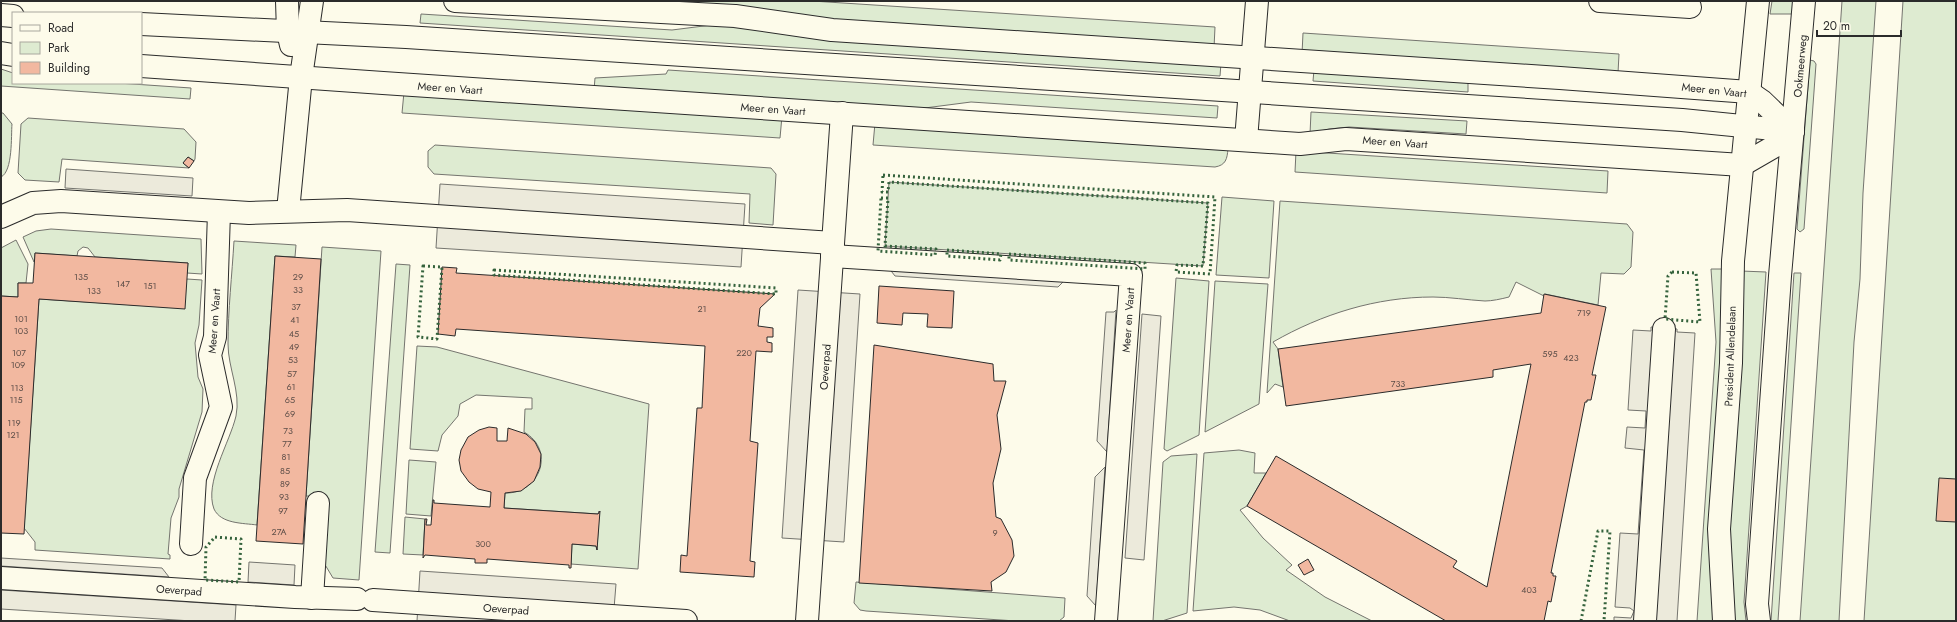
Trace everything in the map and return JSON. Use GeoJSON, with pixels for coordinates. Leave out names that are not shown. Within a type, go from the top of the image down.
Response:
{"type":"FeatureCollection","features":[{"type":"Feature","properties":{"kind":"main road"},"geometry":{"type":"LineString","coordinates":[[287,1],[297,32],[301,77],[288,212]]}},
{"type":"Feature","properties":{"kind":"main road"},"geometry":{"type":"LineString","coordinates":[[297,32],[312,1]]}},
{"type":"Feature","properties":{"kind":"main road","name":"Meer en Vaart"},"geometry":{"type":"LineString","coordinates":[[455,1],[683,12],[735,16],[832,30],[1568,78],[1749,92],[1762,101],[1794,131]]}},
{"type":"Feature","properties":{"kind":"main road"},"geometry":{"type":"LineString","coordinates":[[1246,140],[1257,1]]}},
{"type":"Feature","properties":{"kind":"main road"},"geometry":{"type":"LineString","coordinates":[[1600,1],[1690,6]]}},
{"type":"Feature","properties":{"kind":"main road"},"geometry":{"type":"LineString","coordinates":[[1749,92],[1758,1]]}},
{"type":"Feature","properties":{"kind":"main road","name":"Ookmeerweg"},"geometry":{"type":"LineString","coordinates":[[1794,131],[1804,1]]}},
{"type":"Feature","properties":{"kind":"main road"},"geometry":{"type":"LineString","coordinates":[[1,15],[12,16]]}},
{"type":"Feature","properties":{"kind":"main road"},"geometry":{"type":"LineString","coordinates":[[142,24],[422,38],[1682,120],[1794,131]]}},
{"type":"Feature","properties":{"kind":"main road"},"geometry":{"type":"LineString","coordinates":[[1,53],[12,55]]}},
{"type":"Feature","properties":{"kind":"main road","name":"Meer en Vaart"},"geometry":{"type":"LineString","coordinates":[[142,66],[1300,144],[1346,139],[1742,166]]}},
{"type":"Feature","properties":{"kind":"main road","name":"President Allendelaan"},"geometry":{"type":"LineString","coordinates":[[1724,621],[1719,529],[1731,363],[1733,261],[1749,92]]}},
{"type":"Feature","properties":{"kind":"main road","name":"Oeverpad"},"geometry":{"type":"LineString","coordinates":[[807,621],[842,113]]}},
{"type":"Feature","properties":{"kind":"main road"},"geometry":{"type":"LineString","coordinates":[[1742,166],[1775,146],[1794,131]]}},
{"type":"Feature","properties":{"kind":"main road"},"geometry":{"type":"LineString","coordinates":[[1759,621],[1757,604],[1780,276],[1794,131]]}},
{"type":"Feature","properties":{"kind":"main road","name":"Meer en Vaart"},"geometry":{"type":"LineString","coordinates":[[1,217],[33,203],[61,201],[249,213],[346,210],[1131,275],[1106,618]]}},
{"type":"Feature","properties":{"kind":"main road","name":"Meer en Vaart"},"geometry":{"type":"LineString","coordinates":[[191,544],[195,478],[221,407],[210,355],[215,337],[219,212]]}},
{"type":"Feature","properties":{"kind":"main road"},"geometry":{"type":"LineString","coordinates":[[1645,621],[1664,329]]}},
{"type":"Feature","properties":{"kind":"main road"},"geometry":{"type":"LineString","coordinates":[[312,598],[318,503]]}},
{"type":"Feature","properties":{"kind":"main road","name":"Oeverpad"},"geometry":{"type":"LineString","coordinates":[[1,578],[686,621]]}},
{"type":"Feature","properties":{"kind":"green space"},"geometry":{"type":"Polygon","coordinates":[[[648,1],[812,1],[1215,27],[1214,48],[832,23],[648,1]]]}},
{"type":"Feature","properties":{"kind":"green space"},"geometry":{"type":"Polygon","coordinates":[[[1772,1],[1795,1],[1794,14],[1770,14],[1772,1]]]}},
{"type":"Feature","properties":{"kind":"green space"},"geometry":{"type":"Polygon","coordinates":[[[1842,1],[1876,1],[1863,193],[1860,279],[1854,342],[1839,621],[1800,621],[1842,1]]]}},
{"type":"Feature","properties":{"kind":"green space"},"geometry":{"type":"Polygon","coordinates":[[[1903,1],[1956,1],[1956,621],[1864,621],[1903,1]]]}},
{"type":"Feature","properties":{"kind":"green space"},"geometry":{"type":"Polygon","coordinates":[[[421,14],[672,30],[727,23],[1221,63],[1220,76],[420,23],[421,14]]]}},
{"type":"Feature","properties":{"kind":"green space"},"geometry":{"type":"Polygon","coordinates":[[[1303,33],[1619,54],[1618,73],[1302,54],[1303,33]]]}},
{"type":"Feature","properties":{"kind":"green space"},"geometry":{"type":"Polygon","coordinates":[[[1810,60],[1814,61],[1816,64],[1804,229],[1800,232],[1797,229],[1810,60]]]}},
{"type":"Feature","properties":{"kind":"green space"},"geometry":{"type":"Polygon","coordinates":[[[1,69],[12,73],[12,84],[133,84],[191,88],[190,99],[1,86],[1,69]]]}},
{"type":"Feature","properties":{"kind":"green space"},"geometry":{"type":"Polygon","coordinates":[[[668,70],[1218,106],[1217,118],[971,102],[917,109],[594,90],[595,78],[666,74],[668,70]]]}},
{"type":"Feature","properties":{"kind":"green space"},"geometry":{"type":"Polygon","coordinates":[[[1314,70],[1468,79],[1468,92],[1313,81],[1314,70]]]}},
{"type":"Feature","properties":{"kind":"green space"},"geometry":{"type":"Polygon","coordinates":[[[404,92],[782,116],[780,138],[402,113],[404,92]]]}},
{"type":"Feature","properties":{"kind":"green space"},"geometry":{"type":"Polygon","coordinates":[[[1311,112],[1467,121],[1466,134],[1349,127],[1329,129],[1310,134],[1311,112]]]}},
{"type":"Feature","properties":{"kind":"green space"},"geometry":{"type":"Polygon","coordinates":[[[1,113],[3,113],[12,124],[8,168],[1,177],[1,113]]]}},
{"type":"Feature","properties":{"kind":"green space"},"geometry":{"type":"Polygon","coordinates":[[[28,118],[184,129],[196,142],[195,159],[194,161],[188,157],[183,163],[189,168],[62,159],[59,182],[25,180],[18,173],[21,124],[28,118]]]}},
{"type":"Feature","properties":{"kind":"green space"},"geometry":{"type":"Polygon","coordinates":[[[875,123],[1228,149],[1224,163],[1215,167],[873,145],[875,123]]]}},
{"type":"Feature","properties":{"kind":"green space"},"geometry":{"type":"Polygon","coordinates":[[[435,145],[771,168],[776,174],[773,225],[749,223],[750,194],[434,174],[428,167],[428,151],[435,145]]]}},
{"type":"Feature","properties":{"kind":"green space"},"geometry":{"type":"Polygon","coordinates":[[[1296,151],[1608,171],[1607,193],[1295,172],[1296,151]]]}},
{"type":"Feature","properties":{"kind":"green space"},"geometry":{"type":"Polygon","coordinates":[[[889,182],[1208,203],[1203,266],[885,246],[889,182]]]}},
{"type":"Feature","properties":{"kind":"green space"},"geometry":{"type":"Polygon","coordinates":[[[1222,197],[1274,201],[1269,278],[1216,275],[1222,197]]]}},
{"type":"Feature","properties":{"kind":"green space"},"geometry":{"type":"Polygon","coordinates":[[[1280,201],[1627,224],[1633,232],[1631,267],[1624,274],[1601,273],[1598,305],[1545,294],[1544,296],[1516,282],[1509,297],[1497,300],[1485,301],[1439,297],[1412,298],[1370,304],[1330,315],[1273,342],[1278,349],[1283,387],[1275,384],[1267,393],[1280,201]]]}},
{"type":"Feature","properties":{"kind":"green space"},"geometry":{"type":"Polygon","coordinates":[[[51,229],[201,239],[202,274],[187,273],[188,263],[95,257],[88,248],[83,247],[78,251],[77,256],[35,253],[34,262],[23,237],[36,231],[51,229]]]}},
{"type":"Feature","properties":{"kind":"green space"},"geometry":{"type":"Polygon","coordinates":[[[16,240],[28,264],[26,283],[18,283],[18,297],[1,296],[1,248],[16,240]]]}},
{"type":"Feature","properties":{"kind":"green space"},"geometry":{"type":"Polygon","coordinates":[[[234,241],[296,245],[295,257],[275,256],[257,525],[233,522],[222,518],[214,509],[212,499],[212,487],[215,475],[233,426],[237,407],[236,389],[228,344],[229,305],[234,241]]]}},
{"type":"Feature","properties":{"kind":"green space"},"geometry":{"type":"Polygon","coordinates":[[[322,247],[381,251],[359,580],[333,578],[324,563],[327,497],[306,496],[322,247]]]}},
{"type":"Feature","properties":{"kind":"green space"},"geometry":{"type":"Polygon","coordinates":[[[396,264],[410,265],[390,553],[375,552],[396,264]]]}},
{"type":"Feature","properties":{"kind":"green space"},"geometry":{"type":"Polygon","coordinates":[[[1711,269],[1723,269],[1717,621],[1697,621],[1716,342],[1711,269]]]}},
{"type":"Feature","properties":{"kind":"green space"},"geometry":{"type":"Polygon","coordinates":[[[1741,271],[1766,272],[1744,602],[1746,621],[1732,621],[1728,538],[1741,271]]]}},
{"type":"Feature","properties":{"kind":"green space"},"geometry":{"type":"Polygon","coordinates":[[[1794,273],[1801,273],[1778,621],[1771,621],[1794,273]]]}},
{"type":"Feature","properties":{"kind":"green space"},"geometry":{"type":"Polygon","coordinates":[[[1176,278],[1209,281],[1199,435],[1167,451],[1164,449],[1176,278]]]}},
{"type":"Feature","properties":{"kind":"green space"},"geometry":{"type":"Polygon","coordinates":[[[187,279],[202,280],[199,325],[195,343],[198,377],[203,389],[202,412],[179,489],[179,497],[171,518],[168,554],[170,555],[170,559],[35,550],[35,542],[24,528],[39,299],[168,307],[187,279]]]}},
{"type":"Feature","properties":{"kind":"green space"},"geometry":{"type":"Polygon","coordinates":[[[1215,281],[1268,284],[1259,404],[1205,432],[1215,281]]]}},
{"type":"Feature","properties":{"kind":"green space"},"geometry":{"type":"Polygon","coordinates":[[[417,346],[437,347],[649,404],[638,569],[571,564],[572,544],[596,546],[597,550],[599,511],[598,514],[504,508],[505,493],[517,491],[527,486],[535,479],[540,470],[541,459],[539,449],[534,440],[524,432],[525,409],[532,409],[532,398],[476,395],[460,404],[458,416],[442,435],[438,451],[410,449],[417,346]]]}},
{"type":"Feature","properties":{"kind":"green space"},"geometry":{"type":"Polygon","coordinates":[[[1239,450],[1255,453],[1254,473],[1266,473],[1247,506],[1240,510],[1263,538],[1292,565],[1286,570],[1325,597],[1372,621],[1290,621],[1260,610],[1234,607],[1193,611],[1204,453],[1239,450]]]}},
{"type":"Feature","properties":{"kind":"green space"},"geometry":{"type":"Polygon","coordinates":[[[1197,454],[1187,613],[1162,621],[1153,621],[1163,462],[1171,456],[1197,454]]]}},
{"type":"Feature","properties":{"kind":"green space"},"geometry":{"type":"Polygon","coordinates":[[[409,460],[436,462],[431,516],[406,514],[409,460]]]}},
{"type":"Feature","properties":{"kind":"green space"},"geometry":{"type":"Polygon","coordinates":[[[405,517],[425,519],[423,555],[403,554],[405,517]]]}},
{"type":"Feature","properties":{"kind":"green space"},"geometry":{"type":"Polygon","coordinates":[[[856,582],[1065,598],[1064,617],[1059,621],[1016,621],[860,610],[854,603],[856,582]]]}},
{"type":"Feature","properties":{"kind":"shaded area"},"geometry":{"type":"Polygon","coordinates":[[[66,169],[193,178],[192,196],[65,188],[66,169]]]}},
{"type":"Feature","properties":{"kind":"shaded area"},"geometry":{"type":"Polygon","coordinates":[[[440,184],[745,204],[741,267],[436,248],[440,184]]]}},
{"type":"Feature","properties":{"kind":"shaded area"},"geometry":{"type":"Polygon","coordinates":[[[888,267],[1066,279],[1058,287],[895,276],[888,267]]]}},
{"type":"Feature","properties":{"kind":"shaded area"},"geometry":{"type":"Polygon","coordinates":[[[798,290],[860,294],[844,542],[782,538],[798,290]]]}},
{"type":"Feature","properties":{"kind":"shaded area"},"geometry":{"type":"Polygon","coordinates":[[[1116,310],[1107,452],[1097,441],[1106,312],[1114,312],[1116,310]]]}},
{"type":"Feature","properties":{"kind":"shaded area"},"geometry":{"type":"Polygon","coordinates":[[[1142,314],[1161,316],[1144,560],[1125,558],[1142,314]]]}},
{"type":"Feature","properties":{"kind":"shaded area"},"geometry":{"type":"Polygon","coordinates":[[[1651,327],[1677,329],[1677,332],[1695,333],[1677,621],[1614,621],[1614,617],[1631,618],[1634,611],[1630,608],[1615,607],[1620,533],[1638,534],[1644,450],[1625,448],[1627,427],[1645,428],[1646,411],[1628,410],[1633,330],[1651,331],[1651,327]]]}},
{"type":"Feature","properties":{"kind":"shaded area"},"geometry":{"type":"Polygon","coordinates":[[[1105,467],[1096,606],[1087,596],[1095,477],[1105,467]]]}},
{"type":"Feature","properties":{"kind":"shaded area"},"geometry":{"type":"Polygon","coordinates":[[[1,558],[162,568],[169,577],[1,566],[1,558]]]}},
{"type":"Feature","properties":{"kind":"shaded area"},"geometry":{"type":"Polygon","coordinates":[[[249,562],[295,565],[294,585],[248,582],[249,562]]]}},
{"type":"Feature","properties":{"kind":"shaded area"},"geometry":{"type":"Polygon","coordinates":[[[420,571],[616,584],[613,621],[417,621],[420,571]]]}},
{"type":"Feature","properties":{"kind":"shaded area"},"geometry":{"type":"Polygon","coordinates":[[[1,590],[236,605],[235,621],[192,621],[1,609],[1,590]]]}},
{"type":"Feature","properties":{"kind":"building"},"geometry":{"type":"Polygon","coordinates":[[[188,157],[194,161],[189,168],[183,163],[188,157]]]}},
{"type":"Feature","properties":{"kind":"building"},"geometry":{"type":"Polygon","coordinates":[[[35,253],[188,263],[185,309],[39,299],[24,534],[1,533],[1,296],[18,297],[18,283],[33,283],[35,253]]]}},
{"type":"Feature","properties":{"kind":"building"},"geometry":{"type":"Polygon","coordinates":[[[275,256],[321,259],[303,544],[256,541],[275,256]]]}},
{"type":"Feature","properties":{"kind":"building"},"geometry":{"type":"Polygon","coordinates":[[[442,267],[457,268],[456,273],[775,294],[760,308],[758,326],[773,328],[773,337],[767,337],[767,342],[772,343],[772,352],[756,351],[750,441],[758,443],[750,561],[755,562],[754,577],[680,572],[681,555],[687,556],[697,408],[702,408],[705,346],[456,329],[455,336],[438,334],[442,267]]]}},
{"type":"Feature","properties":{"kind":"building"},"geometry":{"type":"Polygon","coordinates":[[[879,286],[954,291],[952,328],[927,327],[928,314],[903,313],[902,325],[877,323],[879,286]]]}},
{"type":"Feature","properties":{"kind":"building"},"geometry":{"type":"Polygon","coordinates":[[[1544,294],[1606,307],[1592,375],[1596,375],[1591,400],[1587,400],[1587,402],[1585,402],[1551,573],[1553,573],[1553,576],[1556,576],[1551,602],[1548,601],[1544,621],[1446,621],[1247,506],[1276,456],[1457,561],[1453,567],[1487,587],[1531,364],[1493,370],[1493,377],[1286,406],[1278,349],[1541,313],[1544,294]]]}},
{"type":"Feature","properties":{"kind":"building"},"geometry":{"type":"Polygon","coordinates":[[[874,345],[993,364],[994,381],[1006,381],[997,415],[1001,449],[993,483],[996,517],[1001,519],[1012,540],[1014,556],[1006,572],[991,582],[992,591],[859,583],[874,345]]]}},
{"type":"Feature","properties":{"kind":"building"},"geometry":{"type":"Polygon","coordinates":[[[489,427],[497,428],[497,441],[507,441],[508,428],[526,434],[535,442],[541,454],[540,467],[534,481],[521,491],[505,493],[504,508],[598,514],[600,511],[597,550],[596,546],[572,544],[571,568],[569,568],[569,565],[487,559],[487,563],[475,563],[475,559],[425,555],[423,558],[425,519],[427,519],[426,525],[431,525],[433,500],[434,503],[490,507],[491,492],[478,489],[469,482],[461,471],[459,460],[461,450],[468,437],[479,430],[489,427]]]}},
{"type":"Feature","properties":{"kind":"building"},"geometry":{"type":"Polygon","coordinates":[[[1939,478],[1956,479],[1956,522],[1936,521],[1939,478]]]}},
{"type":"Feature","properties":{"kind":"building"},"geometry":{"type":"Polygon","coordinates":[[[1308,559],[1314,570],[1304,575],[1298,565],[1308,559]]]}},
{"type":"Feature","properties":{"kind":"hedge"},"geometry":{"type":"LineString","coordinates":[[883,175],[1215,197],[1210,274],[1176,272],[1177,265],[1203,266],[1208,203],[889,182],[888,192],[882,192],[883,175]]}},
{"type":"Feature","properties":{"kind":"hedge"},"geometry":{"type":"LineString","coordinates":[[881,198],[888,198],[885,246],[936,249],[935,255],[878,251],[881,198]]}},
{"type":"Feature","properties":{"kind":"hedge"},"geometry":{"type":"LineString","coordinates":[[947,250],[1001,254],[1000,260],[947,256],[947,250]]}},
{"type":"Feature","properties":{"kind":"hedge"},"geometry":{"type":"LineString","coordinates":[[1009,254],[1145,263],[1145,269],[1009,260],[1009,254]]}},
{"type":"Feature","properties":{"kind":"hedge"},"geometry":{"type":"LineString","coordinates":[[423,266],[442,267],[437,339],[418,337],[423,266]]}},
{"type":"Feature","properties":{"kind":"hedge"},"geometry":{"type":"LineString","coordinates":[[494,270],[776,288],[776,294],[494,275],[494,270]]}},
{"type":"Feature","properties":{"kind":"hedge"},"geometry":{"type":"LineString","coordinates":[[1672,272],[1696,273],[1700,322],[1665,319],[1668,276],[1672,272]]}},
{"type":"Feature","properties":{"kind":"hedge"},"geometry":{"type":"LineString","coordinates":[[1581,621],[1598,531],[1610,531],[1604,621]]}},
{"type":"Feature","properties":{"kind":"hedge"},"geometry":{"type":"LineString","coordinates":[[215,537],[241,539],[239,582],[205,580],[206,547],[215,537]]}}]}
